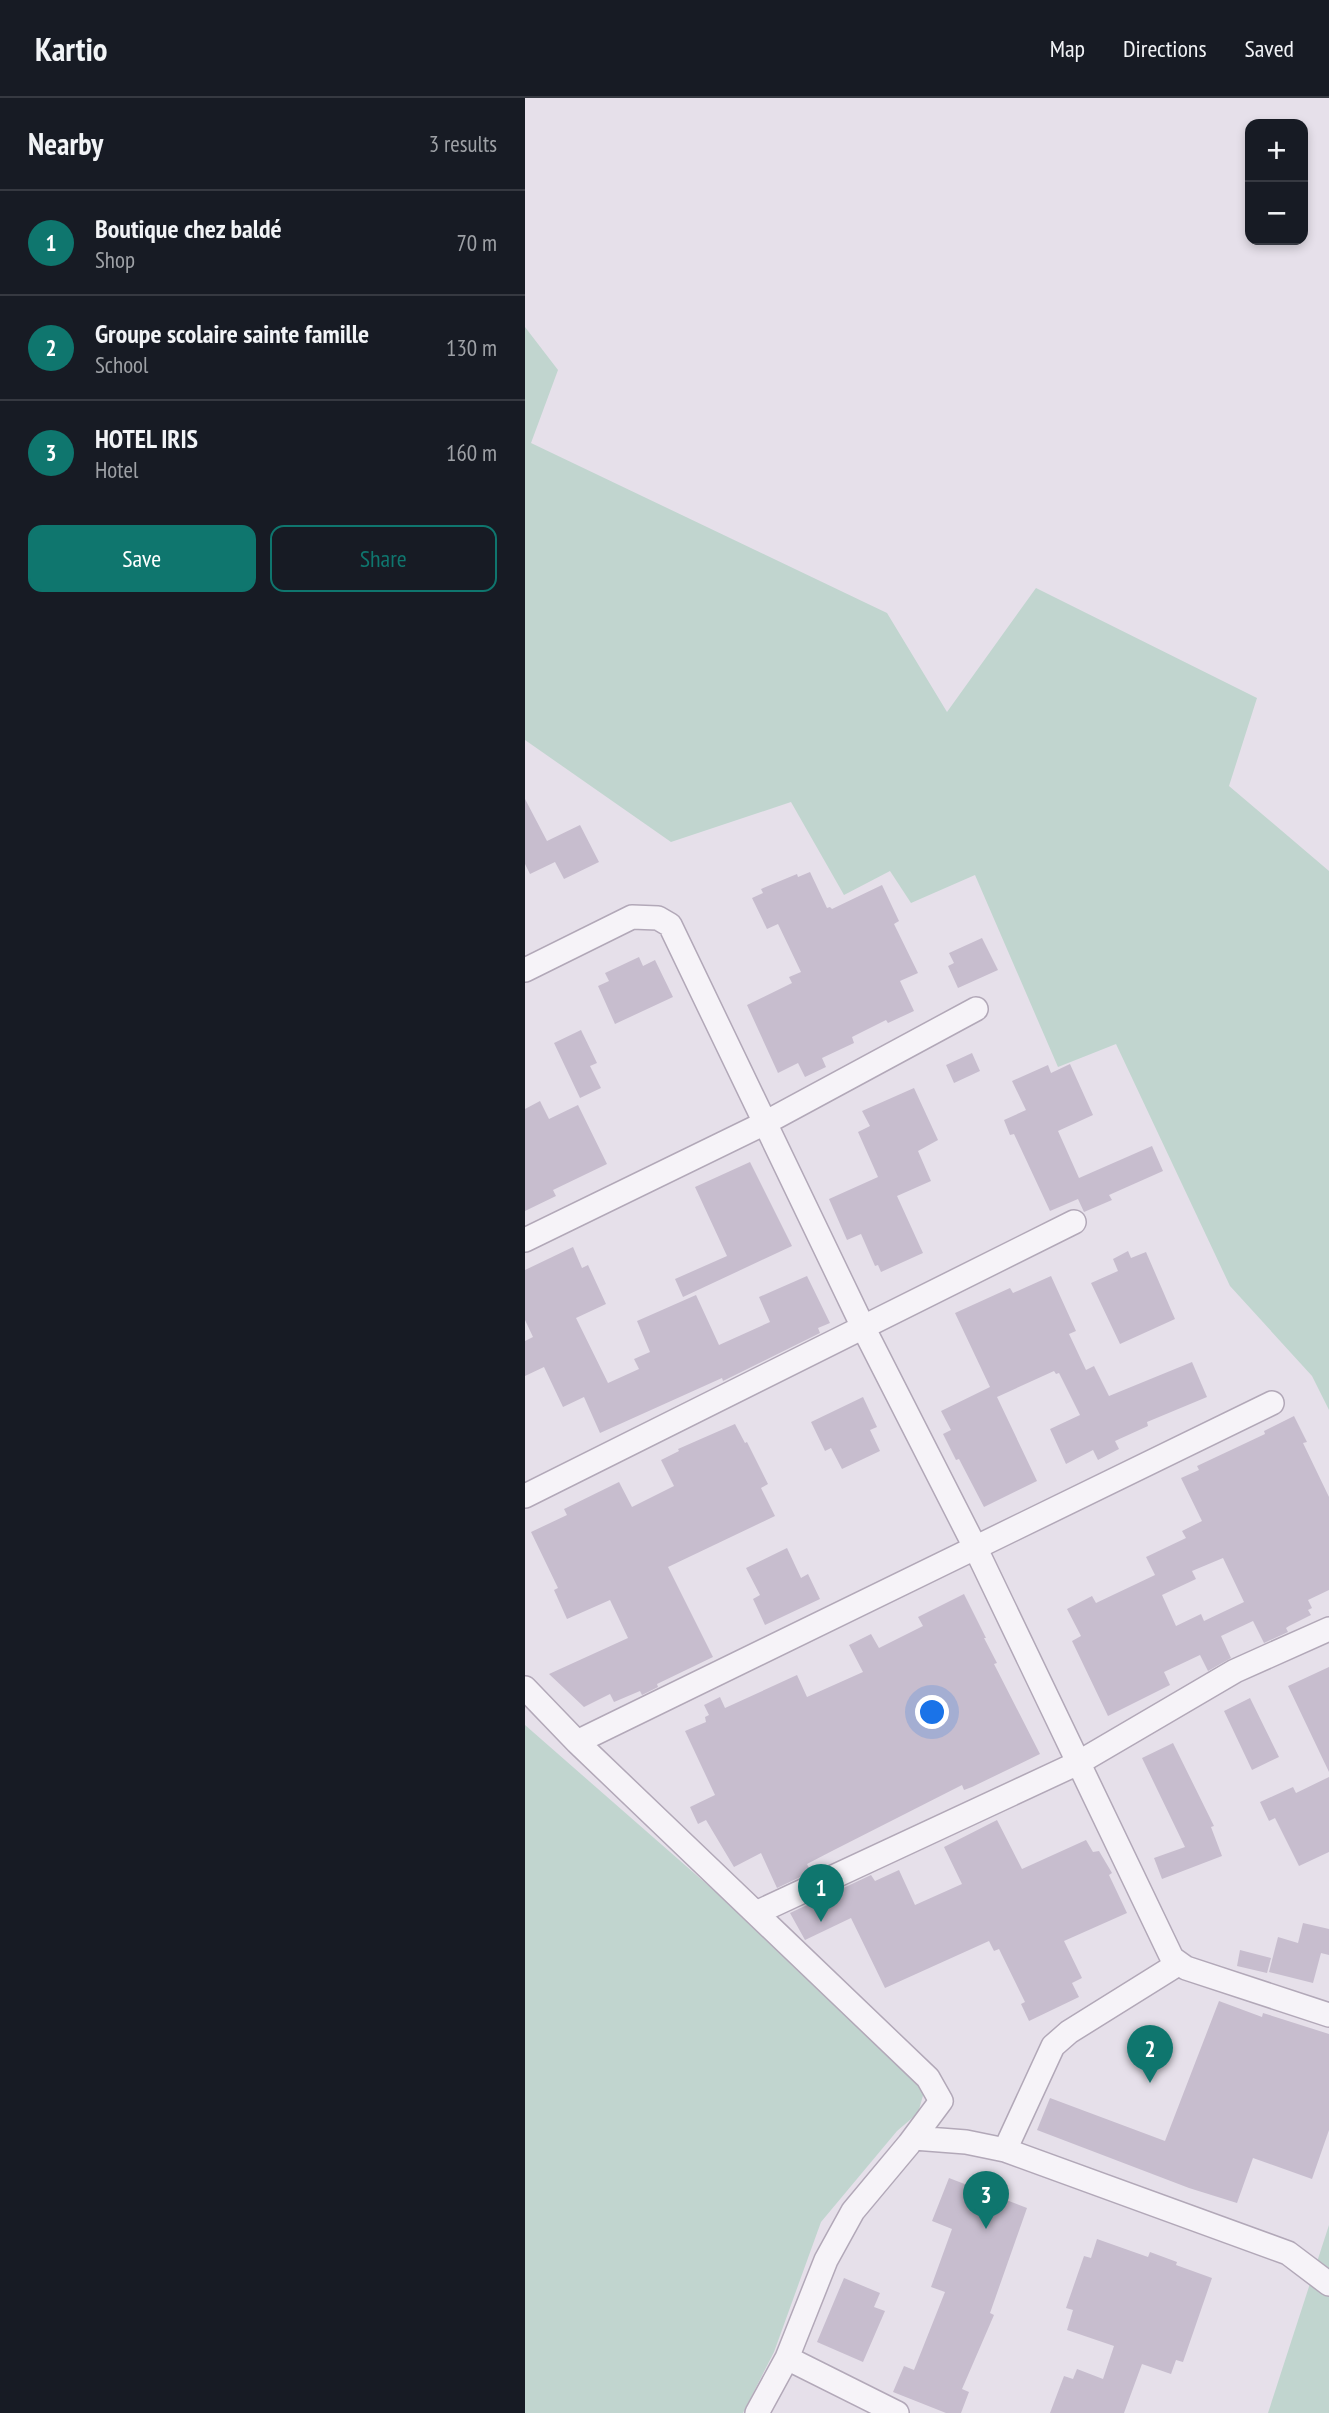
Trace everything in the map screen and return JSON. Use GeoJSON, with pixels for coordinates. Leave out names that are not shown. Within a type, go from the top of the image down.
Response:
{"type":"FeatureCollection","features":[{"type":"Feature","properties":{"kind":"street"},"geometry":{"type":"LineString","coordinates":[[525,970],[632,917],[658,918],[670,925],[863,1327],[975,1547],[1172,1958],[1178,1964],[1329,2015]]}},
{"type":"Feature","properties":{"kind":"street"},"geometry":{"type":"LineString","coordinates":[[525,1240],[765,1123],[976,1009]]}},
{"type":"Feature","properties":{"kind":"street"},"geometry":{"type":"LineString","coordinates":[[525,1496],[1074,1222]]}},
{"type":"Feature","properties":{"kind":"street"},"geometry":{"type":"LineString","coordinates":[[577,1742],[1272,1403]]}},
{"type":"Feature","properties":{"kind":"street"},"geometry":{"type":"LineString","coordinates":[[756,1913],[1078,1763],[1235,1671],[1329,1629]]}},
{"type":"Feature","properties":{"kind":"street"},"geometry":{"type":"LineString","coordinates":[[525,1688],[577,1742],[928,2077],[941,2101],[853,2211],[826,2260],[787,2358],[757,2413]]}},
{"type":"Feature","properties":{"kind":"street"},"geometry":{"type":"LineString","coordinates":[[1005,2150],[1052,2046],[1069,2032],[1178,1964]]}},
{"type":"Feature","properties":{"kind":"street"},"geometry":{"type":"LineString","coordinates":[[914,2138],[966,2142],[1005,2150],[1288,2253],[1329,2284]]}},
{"type":"Feature","properties":{"kind":"street"},"geometry":{"type":"LineString","coordinates":[[787,2358],[897,2413]]}},
{"type":"Feature","properties":{"kind":"shaded area"},"geometry":{"type":"Polygon","coordinates":[[[525,327],[558,370],[531,443],[887,613],[947,712],[1036,588],[1257,698],[1229,786],[1329,871],[1329,1410],[1312,1376],[1230,1286],[1116,1044],[1058,1067],[975,875],[911,903],[890,871],[844,895],[791,802],[671,842],[525,740],[525,327]]]}},
{"type":"Feature","properties":{"kind":"shaded area"},"geometry":{"type":"Polygon","coordinates":[[[525,1725],[928,2078],[918,2113],[897,2131],[821,2222],[774,2352],[743,2413],[525,2413],[525,1725]]]}},
{"type":"Feature","properties":{"kind":"shaded area"},"geometry":{"type":"Polygon","coordinates":[[[1329,2225],[1329,2413],[1268,2413],[1329,2225]]]}},
{"type":"Feature","properties":{"kind":"building"},"geometry":{"type":"Polygon","coordinates":[[[525,799],[547,841],[580,825],[599,862],[564,879],[555,862],[530,874],[525,864],[525,799]]]}},
{"type":"Feature","properties":{"kind":"building"},"geometry":{"type":"Polygon","coordinates":[[[810,872],[827,908],[832,909],[882,885],[899,921],[894,924],[918,973],[900,981],[914,1011],[888,1023],[886,1020],[852,1037],[854,1043],[822,1058],[826,1067],[805,1077],[798,1063],[778,1073],[747,1005],[792,983],[789,977],[801,972],[778,924],[767,929],[752,898],[763,893],[761,889],[797,874],[798,877],[810,872]]]}},
{"type":"Feature","properties":{"kind":"building"},"geometry":{"type":"Polygon","coordinates":[[[982,938],[998,970],[958,988],[948,966],[954,963],[949,953],[982,938]]]}},
{"type":"Feature","properties":{"kind":"building"},"geometry":{"type":"Polygon","coordinates":[[[639,957],[643,966],[655,960],[673,997],[615,1024],[598,986],[609,981],[605,973],[639,957]]]}},
{"type":"Feature","properties":{"kind":"building"},"geometry":{"type":"Polygon","coordinates":[[[581,1030],[597,1063],[590,1066],[601,1088],[580,1098],[554,1043],[581,1030]]]}},
{"type":"Feature","properties":{"kind":"building"},"geometry":{"type":"Polygon","coordinates":[[[972,1053],[980,1071],[954,1083],[946,1065],[972,1053]]]}},
{"type":"Feature","properties":{"kind":"building"},"geometry":{"type":"Polygon","coordinates":[[[1070,1064],[1093,1115],[1058,1131],[1079,1178],[1152,1146],[1163,1171],[1109,1195],[1112,1200],[1084,1212],[1078,1199],[1050,1211],[1014,1134],[1010,1135],[1004,1120],[1026,1110],[1012,1081],[1048,1065],[1051,1073],[1070,1064]]]}},
{"type":"Feature","properties":{"kind":"building"},"geometry":{"type":"Polygon","coordinates":[[[914,1088],[938,1140],[918,1151],[931,1181],[897,1196],[923,1253],[881,1272],[878,1265],[875,1266],[861,1234],[847,1240],[829,1199],[878,1177],[858,1132],[870,1126],[862,1111],[914,1088]]]}},
{"type":"Feature","properties":{"kind":"building"},"geometry":{"type":"Polygon","coordinates":[[[540,1101],[549,1119],[578,1105],[607,1164],[553,1190],[556,1196],[525,1211],[525,1109],[540,1101]]]}},
{"type":"Feature","properties":{"kind":"building"},"geometry":{"type":"Polygon","coordinates":[[[750,1162],[792,1246],[683,1297],[675,1279],[727,1256],[695,1187],[750,1162]]]}},
{"type":"Feature","properties":{"kind":"building"},"geometry":{"type":"Polygon","coordinates":[[[573,1247],[582,1268],[588,1265],[606,1304],[576,1318],[608,1383],[639,1369],[634,1359],[650,1352],[637,1321],[696,1295],[719,1345],[770,1322],[759,1297],[807,1276],[830,1323],[818,1328],[820,1333],[723,1381],[722,1378],[600,1433],[584,1397],[563,1407],[544,1367],[525,1376],[525,1341],[533,1337],[525,1320],[525,1270],[573,1247]]]}},
{"type":"Feature","properties":{"kind":"building"},"geometry":{"type":"Polygon","coordinates":[[[1128,1251],[1131,1258],[1146,1252],[1175,1319],[1120,1344],[1091,1283],[1118,1271],[1113,1259],[1128,1251]]]}},
{"type":"Feature","properties":{"kind":"building"},"geometry":{"type":"Polygon","coordinates":[[[1051,1276],[1076,1331],[1069,1334],[1086,1370],[1094,1366],[1109,1396],[1192,1362],[1207,1397],[1147,1422],[1148,1426],[1115,1441],[1119,1449],[1098,1460],[1093,1450],[1066,1464],[1050,1429],[1080,1415],[1059,1373],[1054,1371],[997,1397],[1037,1481],[984,1507],[943,1434],[951,1430],[941,1411],[990,1387],[955,1313],[1010,1288],[1013,1293],[1051,1276]]]}},
{"type":"Feature","properties":{"kind":"building"},"geometry":{"type":"Polygon","coordinates":[[[863,1397],[877,1427],[870,1430],[880,1451],[842,1469],[831,1448],[825,1451],[811,1422],[863,1397]]]}},
{"type":"Feature","properties":{"kind":"building"},"geometry":{"type":"Polygon","coordinates":[[[1294,1416],[1307,1442],[1303,1443],[1329,1497],[1329,1590],[1308,1600],[1312,1608],[1308,1610],[1311,1615],[1286,1628],[1288,1632],[1264,1643],[1253,1621],[1221,1636],[1231,1658],[1208,1671],[1200,1655],[1164,1672],[1170,1685],[1108,1716],[1072,1641],[1081,1636],[1067,1609],[1092,1596],[1096,1603],[1155,1575],[1146,1557],[1186,1538],[1182,1531],[1202,1521],[1181,1478],[1199,1470],[1197,1466],[1265,1434],[1264,1431],[1294,1416]],[[1223,1558],[1192,1571],[1196,1579],[1162,1595],[1176,1626],[1201,1614],[1204,1621],[1244,1602],[1223,1558]]]}},
{"type":"Feature","properties":{"kind":"building"},"geometry":{"type":"Polygon","coordinates":[[[735,1424],[768,1484],[761,1488],[775,1516],[668,1567],[713,1657],[657,1684],[658,1687],[642,1695],[640,1691],[614,1702],[610,1694],[584,1707],[549,1674],[628,1638],[610,1600],[567,1619],[554,1590],[558,1588],[531,1532],[567,1515],[564,1509],[619,1482],[632,1507],[674,1486],[661,1460],[679,1451],[678,1449],[735,1424]]]}},
{"type":"Feature","properties":{"kind":"building"},"geometry":{"type":"Polygon","coordinates":[[[787,1548],[801,1578],[808,1574],[820,1599],[765,1625],[753,1599],[760,1595],[746,1568],[787,1548]]]}},
{"type":"Feature","properties":{"kind":"building"},"geometry":{"type":"Polygon","coordinates":[[[964,1594],[997,1663],[994,1664],[1040,1754],[972,1787],[964,1790],[962,1785],[832,1851],[807,1864],[811,1872],[777,1888],[761,1853],[734,1867],[706,1820],[698,1824],[690,1807],[715,1795],[685,1731],[706,1722],[705,1717],[709,1715],[704,1705],[720,1697],[725,1708],[797,1675],[807,1697],[863,1672],[849,1645],[871,1634],[879,1648],[923,1626],[918,1617],[964,1594]]]}},
{"type":"Feature","properties":{"kind":"building"},"geometry":{"type":"Polygon","coordinates":[[[1329,1667],[1329,1772],[1288,1686],[1329,1667]]]}},
{"type":"Feature","properties":{"kind":"building"},"geometry":{"type":"Polygon","coordinates":[[[1250,1698],[1279,1757],[1252,1770],[1224,1711],[1250,1698]]]}},
{"type":"Feature","properties":{"kind":"building"},"geometry":{"type":"Polygon","coordinates":[[[1173,1743],[1214,1826],[1211,1827],[1222,1856],[1162,1879],[1154,1858],[1185,1847],[1142,1758],[1173,1743]]]}},
{"type":"Feature","properties":{"kind":"building"},"geometry":{"type":"Polygon","coordinates":[[[1329,1777],[1329,1852],[1299,1866],[1275,1818],[1269,1821],[1260,1802],[1293,1787],[1296,1793],[1329,1777]]]}},
{"type":"Feature","properties":{"kind":"building"},"geometry":{"type":"Polygon","coordinates":[[[997,1820],[1022,1869],[1086,1840],[1093,1852],[1099,1851],[1112,1873],[1109,1875],[1127,1913],[1064,1941],[1082,1978],[1072,1983],[1079,1997],[1029,2021],[1021,2004],[1025,2002],[999,1949],[994,1951],[989,1941],[885,1988],[851,1918],[805,1940],[790,1913],[871,1875],[875,1881],[899,1870],[915,1905],[962,1884],[944,1847],[997,1820]]]}},
{"type":"Feature","properties":{"kind":"building"},"geometry":{"type":"Polygon","coordinates":[[[1303,1923],[1329,1929],[1329,1955],[1321,1953],[1313,1983],[1269,1972],[1278,1937],[1298,1943],[1303,1923]]]}},
{"type":"Feature","properties":{"kind":"building"},"geometry":{"type":"Polygon","coordinates":[[[1240,1950],[1271,1958],[1267,1973],[1237,1966],[1240,1950]]]}},
{"type":"Feature","properties":{"kind":"building"},"geometry":{"type":"Polygon","coordinates":[[[1219,2001],[1262,2017],[1263,2013],[1329,2034],[1329,2130],[1312,2179],[1253,2158],[1237,2203],[1189,2188],[1037,2130],[1050,2098],[1165,2141],[1219,2001]]]}},
{"type":"Feature","properties":{"kind":"building"},"geometry":{"type":"Polygon","coordinates":[[[949,2178],[1027,2208],[990,2313],[994,2315],[962,2389],[969,2392],[961,2413],[946,2413],[893,2392],[904,2366],[914,2370],[945,2292],[931,2287],[952,2229],[932,2221],[949,2178]]]}},
{"type":"Feature","properties":{"kind":"building"},"geometry":{"type":"Polygon","coordinates":[[[1097,2239],[1148,2257],[1150,2252],[1212,2278],[1183,2362],[1176,2360],[1171,2374],[1142,2364],[1124,2413],[1050,2413],[1064,2376],[1073,2379],[1077,2369],[1103,2379],[1114,2346],[1067,2330],[1073,2310],[1066,2308],[1084,2256],[1091,2258],[1097,2239]]]}},
{"type":"Feature","properties":{"kind":"building"},"geometry":{"type":"Polygon","coordinates":[[[844,2278],[880,2293],[874,2307],[885,2311],[863,2362],[817,2342],[844,2278]]]}},
{"type":"Feature","properties":{"kind":"place","name":"Boutique chez baldé"},"geometry":{"type":"Point","coordinates":[821,1922]}},
{"type":"Feature","properties":{"kind":"place","name":"Groupe scolaire sainte famille"},"geometry":{"type":"Point","coordinates":[1150,2083]}},
{"type":"Feature","properties":{"kind":"place","name":"HOTEL IRIS"},"geometry":{"type":"Point","coordinates":[986,2229]}}]}
